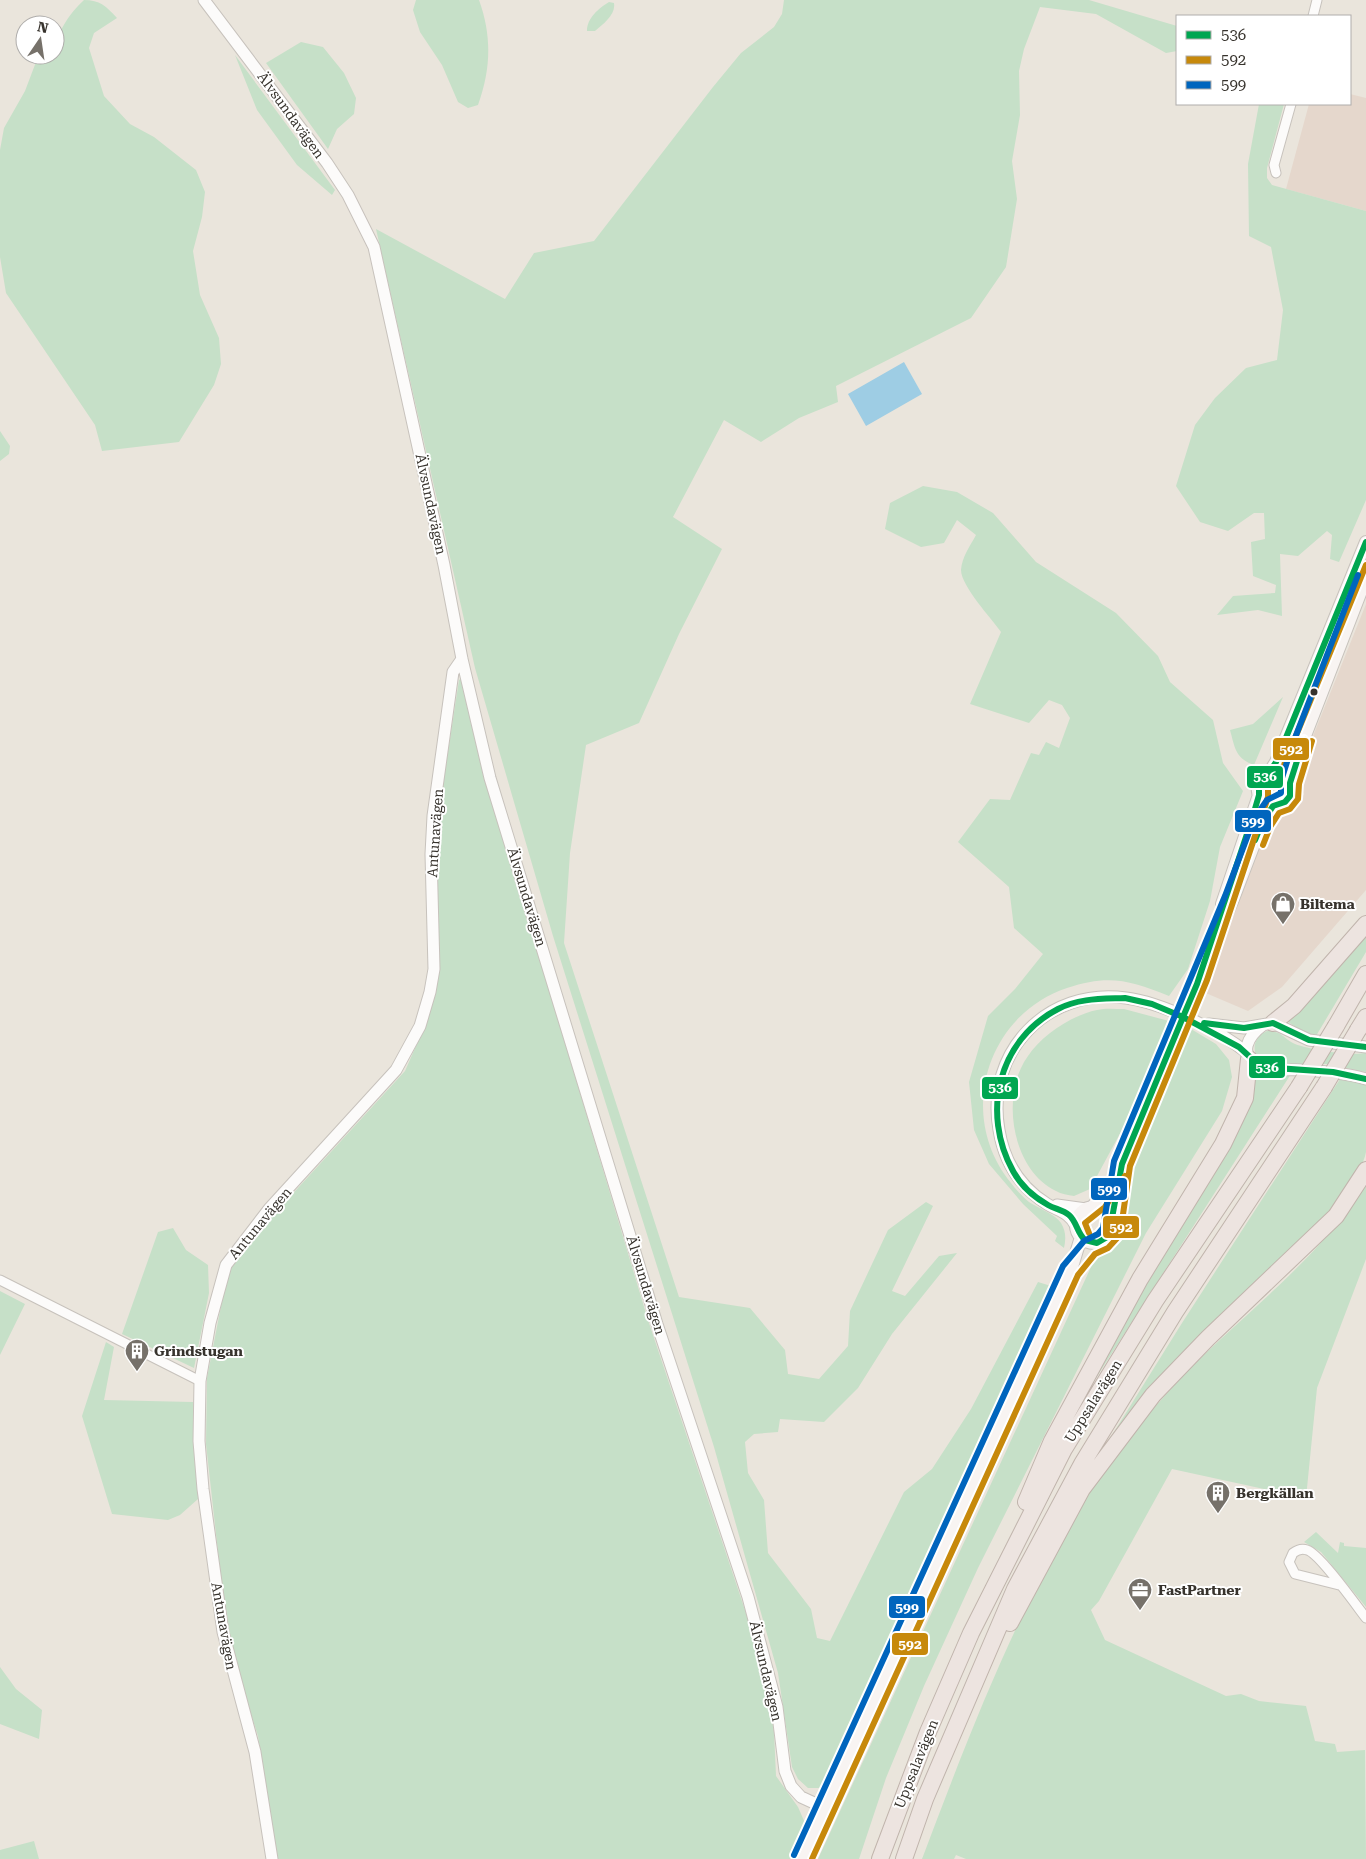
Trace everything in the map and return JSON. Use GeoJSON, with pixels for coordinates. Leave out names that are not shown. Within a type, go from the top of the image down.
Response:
{"type":"FeatureCollection","features":[{"type":"Feature","properties":{"kind":"highway"},"geometry":{"type":"LineString","coordinates":[[1269,1024],[1294,1006],[1366,924]]}},
{"type":"Feature","properties":{"kind":"highway","name":"Uppsalavägen"},"geometry":{"type":"LineString","coordinates":[[880,1859],[928,1732],[971,1633],[1064,1449],[1155,1301],[1298,1087],[1366,974]]}},
{"type":"Feature","properties":{"kind":"highway","name":"Uppsalavägen"},"geometry":{"type":"LineString","coordinates":[[904,1859],[925,1799],[1015,1589],[1082,1464],[1175,1312],[1324,1087],[1362,1024]]}},
{"type":"Feature","properties":{"kind":"highway"},"geometry":{"type":"LineString","coordinates":[[971,1633],[1052,1441],[1140,1279],[1223,1144],[1245,1098],[1247,1055]]}},
{"type":"Feature","properties":{"kind":"highway"},"geometry":{"type":"LineString","coordinates":[[958,1722],[1082,1489],[1153,1395],[1208,1338],[1336,1216],[1366,1170]]}},
{"type":"Feature","properties":{"kind":"main road"},"geometry":{"type":"LineString","coordinates":[[1259,795],[1264,802],[1273,806],[1281,805],[1288,799],[1291,792],[1290,784],[1301,746],[1362,574],[1366,542]]}},
{"type":"Feature","properties":{"kind":"main road"},"geometry":{"type":"LineString","coordinates":[[1198,981],[1259,795],[1259,782],[1269,773],[1277,760],[1362,574]]}},
{"type":"Feature","properties":{"kind":"main road"},"geometry":{"type":"LineString","coordinates":[[1269,773],[1282,774],[1290,784]]}},
{"type":"Feature","properties":{"kind":"main road"},"geometry":{"type":"LineString","coordinates":[[802,1859],[1071,1270],[1081,1212],[1099,1199],[1122,1164],[1233,898],[1262,823],[1273,806]]}},
{"type":"Feature","properties":{"kind":"main road"},"geometry":{"type":"LineString","coordinates":[[1071,1270],[1090,1247],[1109,1236],[1112,1231],[1112,1218],[1122,1164]]}},
{"type":"Feature","properties":{"kind":"main road"},"geometry":{"type":"LineString","coordinates":[[1089,1208],[1104,1209],[1112,1218]]}},
{"type":"Feature","properties":{"kind":"main road"},"geometry":{"type":"LineString","coordinates":[[1078,1231],[1091,1243],[1097,1243]]}},
{"type":"Feature","properties":{"kind":"street","name":"Älvsundavägen"},"geometry":{"type":"LineString","coordinates":[[204,0],[327,163],[348,195],[374,247],[438,537],[462,659],[496,797],[660,1333],[748,1597],[777,1707],[785,1771],[791,1786],[801,1797],[824,1808]]}},
{"type":"Feature","properties":{"kind":"street"},"geometry":{"type":"LineString","coordinates":[[1313,15],[1317,0]]}},
{"type":"Feature","properties":{"kind":"street"},"geometry":{"type":"LineString","coordinates":[[1276,173],[1274,165],[1291,105]]}},
{"type":"Feature","properties":{"kind":"street","name":"Antunavägen"},"geometry":{"type":"LineString","coordinates":[[272,1859],[256,1761],[228,1657],[221,1614],[199,1441],[200,1381],[210,1324],[226,1265],[270,1209],[396,1070],[420,1026],[430,992],[434,969],[431,854],[433,816],[453,672],[462,659]]}},
{"type":"Feature","properties":{"kind":"street"},"geometry":{"type":"LineString","coordinates":[[1078,1231],[1070,1215],[1047,1204],[1028,1190],[1012,1171],[999,1131],[996,1107],[999,1081],[1008,1056],[1023,1034],[1043,1017],[1067,1004],[1096,998],[1126,998],[1195,1021],[1244,1028],[1269,1024],[1309,1040],[1366,1047]]}},
{"type":"Feature","properties":{"kind":"street"},"geometry":{"type":"LineString","coordinates":[[1195,1021],[1218,1034],[1260,1066],[1274,1070],[1322,1071],[1366,1079]]}},
{"type":"Feature","properties":{"kind":"street"},"geometry":{"type":"LineString","coordinates":[[1247,1055],[1246,1044],[1252,1033],[1269,1024]]}},
{"type":"Feature","properties":{"kind":"street"},"geometry":{"type":"LineString","coordinates":[[1047,1204],[1089,1208]]}},
{"type":"Feature","properties":{"kind":"street"},"geometry":{"type":"LineString","coordinates":[[0,1280],[200,1381]]}},
{"type":"Feature","properties":{"kind":"street"},"geometry":{"type":"LineString","coordinates":[[1339,1585],[1295,1574],[1289,1562],[1292,1553],[1302,1549],[1312,1552],[1332,1573],[1339,1585],[1366,1618]]}},
{"type":"Feature","properties":{"kind":"shaded area"},"geometry":{"type":"Polygon","coordinates":[[[1351,94],[1366,98],[1366,211],[1286,189],[1309,105],[1351,105],[1351,94]]]}},
{"type":"Feature","properties":{"kind":"shaded area"},"geometry":{"type":"Polygon","coordinates":[[[1366,604],[1366,890],[1282,987],[1248,1011],[1201,991],[1266,825],[1273,816],[1293,813],[1304,794],[1299,787],[1305,756],[1366,604]]]}},
{"type":"Feature","properties":{"kind":"green space"},"geometry":{"type":"Polygon","coordinates":[[[84,0],[94,1],[102,4],[117,18],[94,33],[89,48],[104,96],[130,124],[154,137],[196,170],[205,192],[202,217],[193,251],[200,295],[219,338],[221,364],[214,385],[179,442],[102,451],[95,425],[6,293],[0,257],[0,150],[4,128],[25,91],[35,65],[65,65],[65,24],[84,0]]]}},
{"type":"Feature","properties":{"kind":"green space"},"geometry":{"type":"Polygon","coordinates":[[[416,0],[479,0],[486,27],[488,52],[485,78],[478,105],[468,108],[458,102],[442,65],[420,32],[413,10],[416,0]]]}},
{"type":"Feature","properties":{"kind":"green space"},"geometry":{"type":"Polygon","coordinates":[[[784,0],[1089,0],[1176,26],[1176,51],[1166,53],[1096,14],[1040,7],[1024,49],[1019,71],[1020,115],[1012,161],[1017,199],[1006,267],[971,318],[836,386],[838,402],[799,418],[761,442],[724,420],[673,517],[722,549],[679,634],[639,723],[586,745],[570,853],[564,943],[679,1297],[750,1308],[785,1350],[788,1374],[819,1379],[848,1346],[850,1311],[888,1230],[926,1202],[933,1206],[892,1291],[905,1296],[939,1256],[957,1253],[892,1334],[858,1388],[824,1422],[780,1419],[778,1432],[754,1434],[745,1442],[748,1473],[764,1500],[768,1553],[811,1609],[817,1638],[830,1641],[904,1492],[932,1469],[971,1409],[1038,1282],[1051,1286],[822,1788],[808,1788],[798,1779],[792,1767],[778,1673],[714,1447],[553,936],[475,668],[376,229],[505,299],[534,253],[594,241],[741,53],[774,27],[782,14],[784,0]]]}},
{"type":"Feature","properties":{"kind":"green space"},"geometry":{"type":"Polygon","coordinates":[[[609,2],[614,3],[611,15],[595,31],[587,31],[591,18],[609,2]]]}},
{"type":"Feature","properties":{"kind":"green space"},"geometry":{"type":"Polygon","coordinates":[[[301,42],[323,47],[344,73],[356,98],[354,114],[337,129],[328,149],[266,63],[301,42]]]}},
{"type":"Feature","properties":{"kind":"green space"},"geometry":{"type":"Polygon","coordinates":[[[235,55],[335,190],[332,195],[297,165],[257,110],[235,55]]]}},
{"type":"Feature","properties":{"kind":"green space"},"geometry":{"type":"Polygon","coordinates":[[[1259,105],[1284,105],[1267,168],[1267,178],[1272,185],[1366,211],[1366,500],[1339,562],[1330,559],[1332,535],[1327,531],[1298,556],[1280,554],[1282,616],[1258,610],[1217,615],[1233,596],[1275,593],[1276,585],[1253,576],[1251,542],[1265,539],[1264,513],[1254,513],[1228,531],[1200,522],[1176,486],[1195,425],[1215,398],[1246,368],[1277,360],[1283,310],[1271,247],[1249,236],[1248,164],[1259,105]]]}},
{"type":"Feature","properties":{"kind":"green space"},"geometry":{"type":"Polygon","coordinates":[[[0,431],[10,446],[9,454],[0,461],[0,431]]]}},
{"type":"Feature","properties":{"kind":"green space"},"geometry":{"type":"Polygon","coordinates":[[[923,486],[957,492],[993,513],[1036,562],[1116,613],[1158,656],[1170,682],[1213,720],[1223,763],[1243,791],[1220,847],[1210,901],[1188,969],[1169,996],[1142,986],[1107,980],[1067,988],[1039,1001],[1016,1020],[999,1044],[988,1070],[983,1099],[985,1128],[994,1156],[1011,1183],[1022,1196],[1055,1217],[1061,1223],[1065,1235],[1064,1248],[1055,1241],[1057,1236],[1023,1204],[989,1164],[974,1130],[969,1082],[988,1016],[1015,989],[1043,954],[1014,928],[1009,887],[958,842],[990,799],[1010,800],[1031,753],[1039,755],[1046,742],[1059,748],[1070,718],[1062,705],[1049,700],[1029,723],[970,704],[1001,632],[971,593],[962,577],[963,561],[976,535],[957,520],[944,543],[921,547],[885,529],[890,503],[923,486]]]}},
{"type":"Feature","properties":{"kind":"green space"},"geometry":{"type":"Polygon","coordinates":[[[463,677],[485,776],[648,1320],[757,1646],[774,1731],[776,1776],[798,1807],[805,1823],[791,1859],[276,1859],[258,1736],[234,1660],[220,1570],[206,1444],[207,1378],[230,1268],[254,1236],[405,1071],[423,1030],[437,986],[435,856],[438,817],[459,680],[463,677]]]}},
{"type":"Feature","properties":{"kind":"green space"},"geometry":{"type":"Polygon","coordinates":[[[1283,697],[1254,765],[1239,756],[1230,730],[1253,724],[1283,697]]]}},
{"type":"Feature","properties":{"kind":"green space"},"geometry":{"type":"Polygon","coordinates":[[[1366,932],[1366,952],[1316,1036],[1305,1033],[1288,1022],[1366,932]]]}},
{"type":"Feature","properties":{"kind":"green space"},"geometry":{"type":"Polygon","coordinates":[[[1124,1009],[1169,1021],[1130,1115],[1090,1189],[1074,1196],[1060,1193],[1041,1180],[1029,1166],[1020,1149],[1015,1130],[1013,1110],[1014,1090],[1019,1072],[1034,1048],[1049,1034],[1068,1021],[1097,1010],[1124,1009]]]}},
{"type":"Feature","properties":{"kind":"green space"},"geometry":{"type":"Polygon","coordinates":[[[1191,1029],[1216,1044],[1229,1060],[1232,1077],[1222,1111],[1146,1233],[978,1568],[924,1686],[886,1778],[859,1859],[818,1859],[1097,1254],[1118,1240],[1122,1224],[1118,1202],[1191,1029]]]}},
{"type":"Feature","properties":{"kind":"green space"},"geometry":{"type":"Polygon","coordinates":[[[1267,1031],[1276,1032],[1295,1044],[1310,1048],[1340,1053],[1366,1053],[1366,1072],[1326,1064],[1274,1066],[1258,1060],[1255,1043],[1267,1031]]]}},
{"type":"Feature","properties":{"kind":"green space"},"geometry":{"type":"Polygon","coordinates":[[[1252,1070],[1270,1075],[1291,1074],[1071,1417],[1252,1070]]]}},
{"type":"Feature","properties":{"kind":"green space"},"geometry":{"type":"Polygon","coordinates":[[[1342,1076],[1366,1083],[1366,1152],[1352,1182],[1314,1228],[1109,1440],[1182,1323],[1342,1076]]]}},
{"type":"Feature","properties":{"kind":"green space"},"geometry":{"type":"Polygon","coordinates":[[[1366,1181],[1366,1259],[1317,1388],[1306,1498],[1172,1469],[1099,1601],[1091,1610],[1105,1640],[1226,1696],[1241,1694],[1259,1701],[1306,1706],[1315,1741],[1335,1744],[1337,1752],[1365,1750],[1366,1859],[966,1859],[956,1855],[954,1859],[922,1859],[974,1725],[1012,1637],[1055,1551],[1088,1494],[1121,1448],[1157,1404],[1193,1366],[1300,1265],[1347,1210],[1366,1181]]]}},
{"type":"Feature","properties":{"kind":"green space"},"geometry":{"type":"Polygon","coordinates":[[[173,1228],[186,1250],[208,1265],[209,1293],[194,1368],[122,1334],[158,1232],[173,1228]]]}},
{"type":"Feature","properties":{"kind":"green space"},"geometry":{"type":"Polygon","coordinates":[[[0,1291],[25,1304],[0,1355],[0,1291]]]}},
{"type":"Feature","properties":{"kind":"green space"},"geometry":{"type":"Polygon","coordinates":[[[106,1342],[114,1347],[104,1400],[193,1402],[198,1499],[180,1515],[168,1520],[112,1514],[82,1416],[106,1342]]]}},
{"type":"Feature","properties":{"kind":"green space"},"geometry":{"type":"Polygon","coordinates":[[[1316,1532],[1338,1553],[1340,1542],[1344,1543],[1344,1546],[1366,1548],[1366,1607],[1321,1552],[1304,1542],[1316,1532]]]}},
{"type":"Feature","properties":{"kind":"green space"},"geometry":{"type":"Polygon","coordinates":[[[0,1667],[16,1689],[42,1710],[39,1739],[0,1724],[0,1667]]]}},
{"type":"Feature","properties":{"kind":"green space"},"geometry":{"type":"Polygon","coordinates":[[[34,1841],[39,1859],[0,1859],[0,1850],[34,1841]]]}},
{"type":"Feature","properties":{"kind":"water"},"geometry":{"type":"Polygon","coordinates":[[[904,362],[922,394],[866,426],[848,394],[904,362]]]}},
{"type":"Feature","properties":{"kind":"transit line","name":"536"},"geometry":{"type":"LineString","coordinates":[[1183,1017],[1197,984],[1252,819],[1259,795],[1259,782],[1269,773],[1276,762],[1366,542]]}},
{"type":"Feature","properties":{"kind":"transit line","name":"592"},"geometry":{"type":"LineString","coordinates":[[812,1859],[1078,1275],[1095,1254],[1108,1248],[1120,1235],[1130,1166],[1207,980],[1268,797],[1268,786],[1284,765],[1366,565]]}},
{"type":"Feature","properties":{"kind":"transit line","name":"599"},"geometry":{"type":"LineString","coordinates":[[794,1855],[1063,1266],[1084,1241],[1098,1234],[1103,1228],[1114,1161],[1225,896],[1254,819],[1267,800],[1281,793],[1281,781],[1293,743],[1358,575]]}},
{"type":"Feature","properties":{"kind":"transit line","name":"536"},"geometry":{"type":"LineString","coordinates":[[1255,840],[1262,823],[1273,806],[1285,802],[1290,796],[1290,783],[1304,739]]}},
{"type":"Feature","properties":{"kind":"transit line","name":"592"},"geometry":{"type":"LineString","coordinates":[[1263,845],[1270,827],[1279,813],[1290,809],[1298,799],[1299,784],[1312,741]]}},
{"type":"Feature","properties":{"kind":"transit line","name":"536"},"geometry":{"type":"LineString","coordinates":[[1125,998],[1152,1004],[1183,1017],[1122,1164],[1112,1218],[1112,1231],[1109,1236],[1097,1243],[1085,1240],[1069,1215],[1048,1205],[1028,1191],[1016,1176],[1003,1149],[998,1126],[997,1102],[1001,1080],[1009,1059],[1021,1039],[1038,1022],[1066,1005],[1091,1000],[1125,998]]}},
{"type":"Feature","properties":{"kind":"transit line","name":"536"},"geometry":{"type":"LineString","coordinates":[[1183,1017],[1239,1047],[1261,1067],[1333,1072],[1366,1079]]}},
{"type":"Feature","properties":{"kind":"transit line","name":"536"},"geometry":{"type":"LineString","coordinates":[[1204,1023],[1244,1028],[1273,1023],[1309,1040],[1366,1047]]}},
{"type":"Feature","properties":{"kind":"transit line","name":"592"},"geometry":{"type":"LineString","coordinates":[[1089,1233],[1085,1223],[1105,1207],[1125,1176]]}},
{"type":"Feature","properties":{"kind":"place","name":"Biltema"},"geometry":{"type":"Point","coordinates":[1283,925]}},
{"type":"Feature","properties":{"kind":"place","name":"Grindstugan"},"geometry":{"type":"Point","coordinates":[137,1372]}},
{"type":"Feature","properties":{"kind":"place","name":"Bergkällan"},"geometry":{"type":"Point","coordinates":[1218,1514]}},
{"type":"Feature","properties":{"kind":"place","name":"FastPartner"},"geometry":{"type":"Point","coordinates":[1140,1611]}}]}
